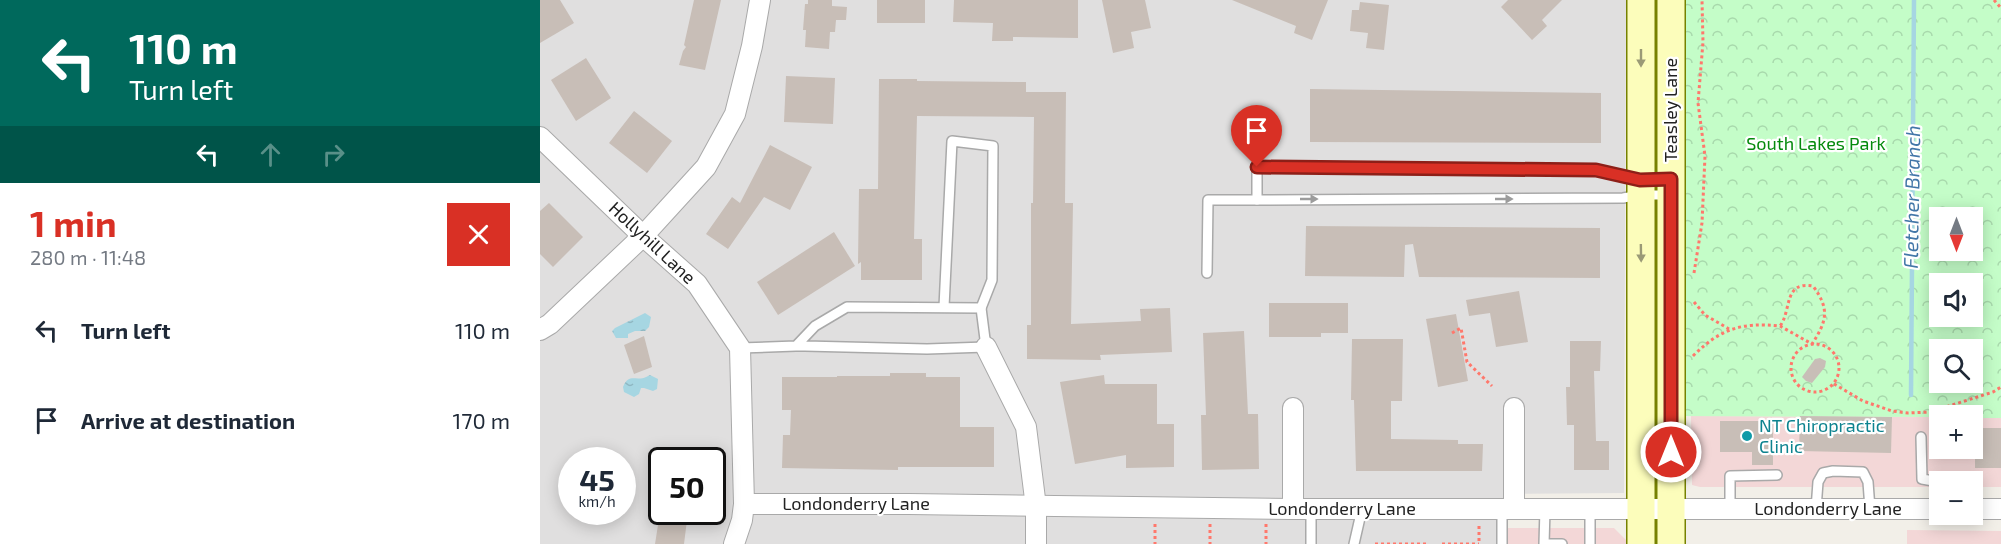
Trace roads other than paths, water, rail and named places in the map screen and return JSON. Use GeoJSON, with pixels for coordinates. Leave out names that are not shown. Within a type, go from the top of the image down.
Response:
{"type":"FeatureCollection","features":[{"type":"Feature","properties":{"kind":"main road","name":"Teasley Lane"},"geometry":{"type":"LineString","coordinates":[[1641,0],[1641,544]]}},
{"type":"Feature","properties":{"kind":"main road","name":"Teasley Lane"},"geometry":{"type":"LineString","coordinates":[[1671,0],[1671,544]]}},
{"type":"Feature","properties":{"kind":"street"},"geometry":{"type":"LineString","coordinates":[[540,330],[550,324],[643,236],[706,167],[735,114],[752,46],[760,0]]}},
{"type":"Feature","properties":{"kind":"street","name":"Hollyhill Lane"},"geometry":{"type":"LineString","coordinates":[[540,137],[643,236],[697,284],[740,348]]}},
{"type":"Feature","properties":{"kind":"street"},"geometry":{"type":"LineString","coordinates":[[986,347],[1026,427],[1036,507],[1036,544]]}},
{"type":"Feature","properties":{"kind":"street"},"geometry":{"type":"LineString","coordinates":[[734,544],[744,504],[740,348]]}},
{"type":"Feature","properties":{"kind":"street"},"geometry":{"type":"LineString","coordinates":[[1293,408],[1302,509]]}},
{"type":"Feature","properties":{"kind":"street"},"geometry":{"type":"LineString","coordinates":[[1508,509],[1514,408]]}},
{"type":"Feature","properties":{"kind":"street","name":"Londonderry Lane"},"geometry":{"type":"LineString","coordinates":[[744,504],[1302,509],[1929,509]]}},
{"type":"Feature","properties":{"kind":"street"},"geometry":{"type":"LineString","coordinates":[[1983,509],[2001,509]]}},
{"type":"Feature","properties":{"kind":"lane"},"geometry":{"type":"LineString","coordinates":[[740,348],[986,347],[981,308],[992,280],[993,146],[952,141],[944,307]]}},
{"type":"Feature","properties":{"kind":"lane"},"geometry":{"type":"LineString","coordinates":[[1257,200],[1257,167],[1596,170],[1640,188],[1671,187]]}},
{"type":"Feature","properties":{"kind":"lane"},"geometry":{"type":"LineString","coordinates":[[1207,273],[1208,200],[1623,198],[1640,188],[1671,187]]}},
{"type":"Feature","properties":{"kind":"lane"},"geometry":{"type":"LineString","coordinates":[[796,346],[815,326],[847,307],[981,308]]}},
{"type":"Feature","properties":{"kind":"lane"},"geometry":{"type":"LineString","coordinates":[[1922,437],[1922,479],[1929,480]]}},
{"type":"Feature","properties":{"kind":"lane"},"geometry":{"type":"LineString","coordinates":[[1816,509],[1818,483],[1823,473],[1833,471],[1863,472],[1868,482],[1870,509]]}},
{"type":"Feature","properties":{"kind":"lane"},"geometry":{"type":"LineString","coordinates":[[1730,508],[1730,476],[1777,475]]}},
{"type":"Feature","properties":{"kind":"lane"},"geometry":{"type":"LineString","coordinates":[[1302,509],[1311,544]]}},
{"type":"Feature","properties":{"kind":"lane"},"geometry":{"type":"LineString","coordinates":[[1354,544],[1362,509]]}},
{"type":"Feature","properties":{"kind":"lane"},"geometry":{"type":"LineString","coordinates":[[1502,544],[1508,509]]}},
{"type":"Feature","properties":{"kind":"lane"},"geometry":{"type":"LineString","coordinates":[[1545,509],[1544,544],[1562,544]]}},
{"type":"Feature","properties":{"kind":"lane"},"geometry":{"type":"LineString","coordinates":[[1590,509],[1590,544]]}},
{"type":"Feature","properties":{"kind":"water"},"geometry":{"type":"Polygon","coordinates":[[[645,313],[651,317],[649,327],[645,331],[635,331],[628,334],[628,338],[616,338],[612,331],[615,328],[645,313]]]}},
{"type":"Feature","properties":{"kind":"water"},"geometry":{"type":"Polygon","coordinates":[[[650,375],[658,379],[657,389],[653,391],[641,388],[639,394],[634,397],[624,392],[623,387],[628,380],[650,375]]]}},
{"type":"Feature","properties":{"kind":"waterway","name":"Fletcher Branch"},"geometry":{"type":"LineString","coordinates":[[1911,395],[1914,0]]}},
{"type":"Feature","properties":{"kind":"place","name":"NT Chiropractic Clinic"},"geometry":{"type":"Point","coordinates":[1747,436]}},
{"type":"Feature","properties":{"kind":"park label","name":"South Lakes Park"},"geometry":{"type":"Point","coordinates":[1816,144]}}]}
